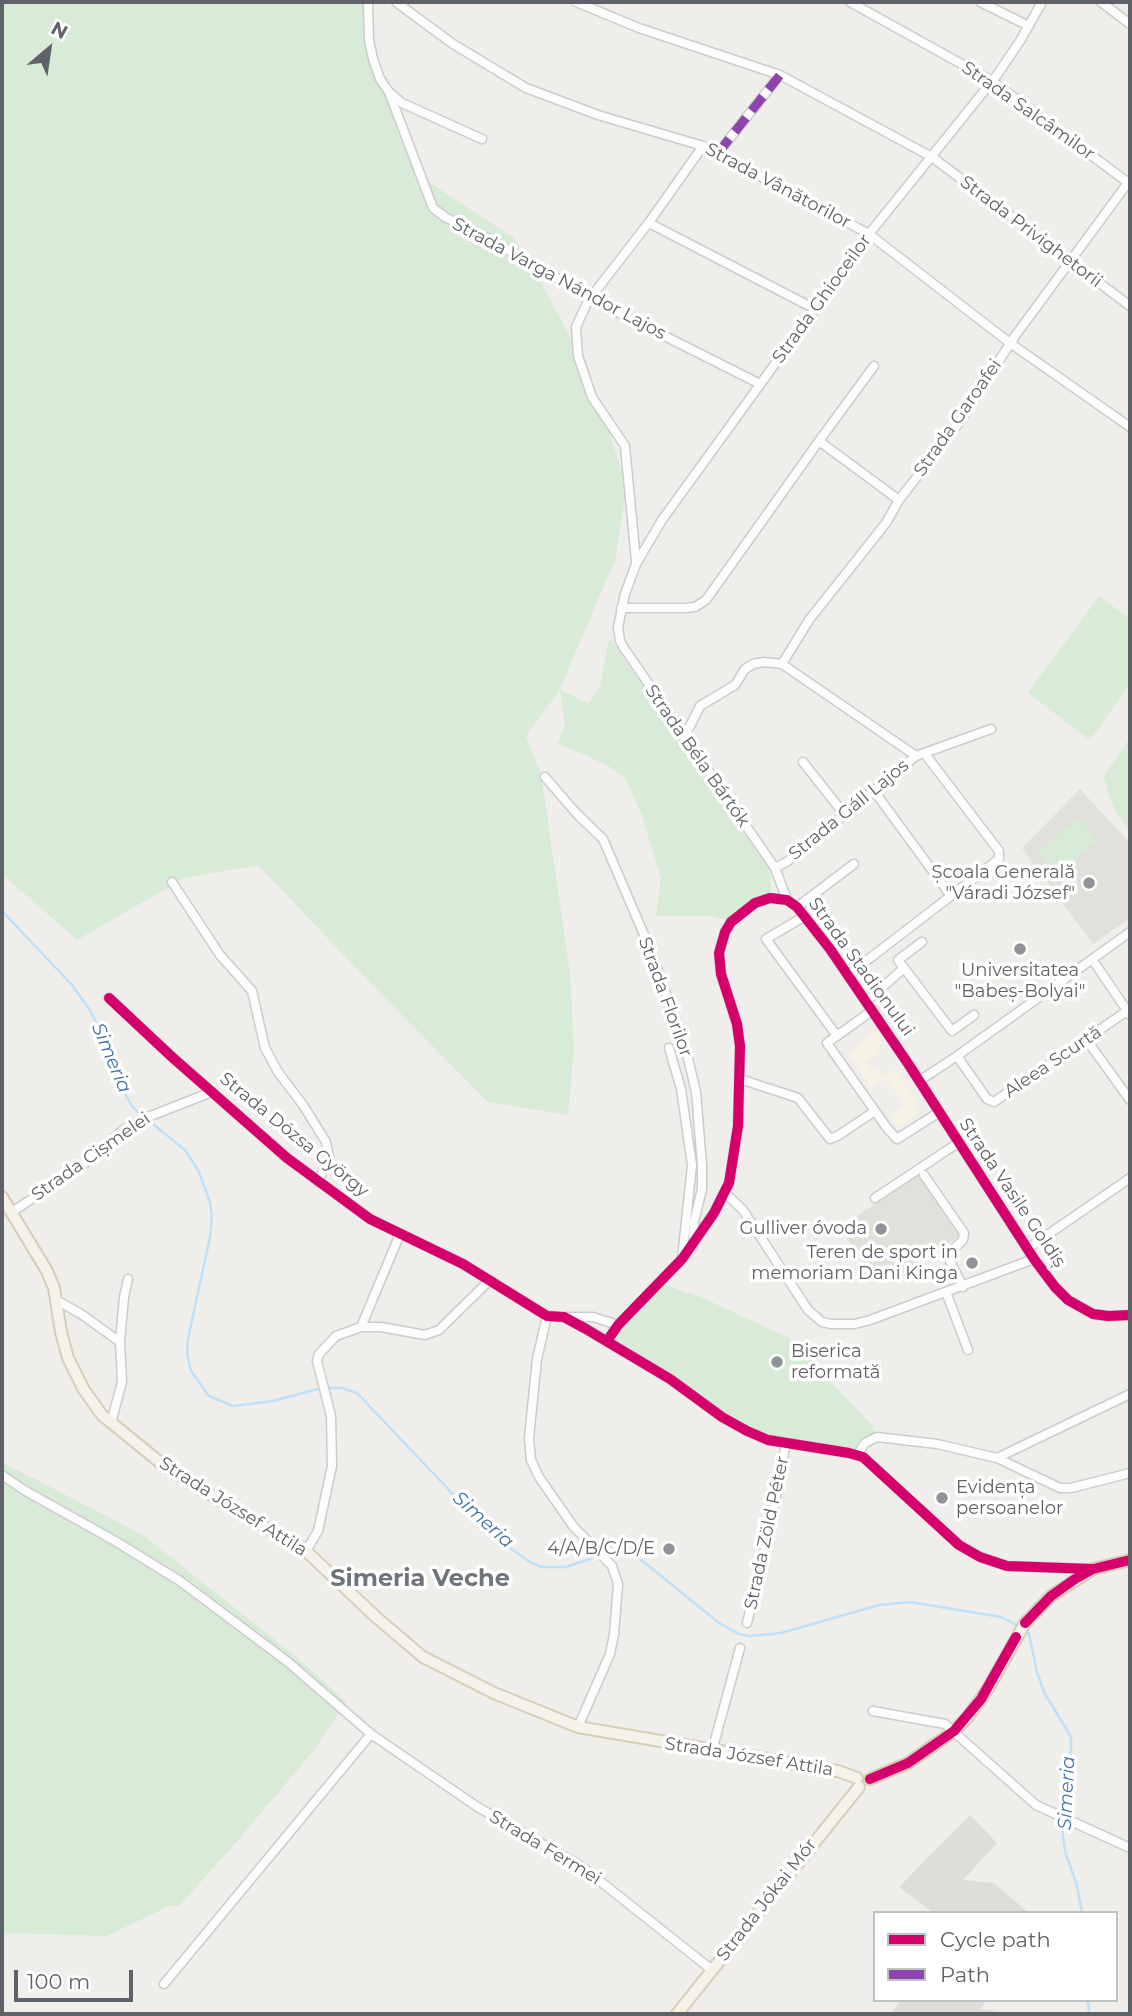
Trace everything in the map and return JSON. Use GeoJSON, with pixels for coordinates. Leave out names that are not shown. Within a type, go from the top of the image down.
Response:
{"type":"FeatureCollection","features":[{"type":"Feature","properties":{"kind":"main road","name":"Strada József Attila"},"geometry":{"type":"LineString","coordinates":[[2,1197],[47,1271],[57,1300],[68,1358],[93,1405],[111,1423],[194,1485],[306,1551],[384,1624],[431,1662],[494,1693],[578,1727],[838,1771],[858,1782],[864,1774],[870,1779],[915,1759],[954,1731]]}},
{"type":"Feature","properties":{"kind":"main road"},"geometry":{"type":"LineString","coordinates":[[954,1731],[985,1693],[1025,1623],[1051,1596],[1093,1569],[1130,1560]]}},
{"type":"Feature","properties":{"kind":"main road","name":"Strada Jókai Mór"},"geometry":{"type":"LineString","coordinates":[[677,2014],[858,1782]]}},
{"type":"Feature","properties":{"kind":"street","name":"Strada Varga Nándor Lajos"},"geometry":{"type":"LineString","coordinates":[[368,2],[369,40],[373,59],[380,79],[389,92],[433,208],[591,298],[760,384]]}},
{"type":"Feature","properties":{"kind":"street","name":"Strada Vânătorilor"},"geometry":{"type":"LineString","coordinates":[[396,2],[453,44],[526,88],[597,115],[703,146],[869,234],[1010,343],[1130,427]]}},
{"type":"Feature","properties":{"kind":"street","name":"Strada Privighetorii"},"geometry":{"type":"LineString","coordinates":[[576,2],[639,28],[780,75],[932,157],[1130,306]]}},
{"type":"Feature","properties":{"kind":"street","name":"Strada Salcâmilor"},"geometry":{"type":"LineString","coordinates":[[850,2],[992,81],[1130,182]]}},
{"type":"Feature","properties":{"kind":"street"},"geometry":{"type":"LineString","coordinates":[[980,2],[1029,26]]}},
{"type":"Feature","properties":{"kind":"street","name":"Strada Ghioceilor"},"geometry":{"type":"LineString","coordinates":[[621,608],[636,564],[662,520],[869,234],[992,81],[1042,2]]}},
{"type":"Feature","properties":{"kind":"street"},"geometry":{"type":"LineString","coordinates":[[1101,2],[1130,24]]}},
{"type":"Feature","properties":{"kind":"street"},"geometry":{"type":"LineString","coordinates":[[718,153],[780,75]]}},
{"type":"Feature","properties":{"kind":"street"},"geometry":{"type":"LineString","coordinates":[[389,92],[402,103],[482,139]]}},
{"type":"Feature","properties":{"kind":"street"},"geometry":{"type":"LineString","coordinates":[[636,564],[625,446],[592,397],[578,356],[576,327],[591,298],[649,223],[703,146]]}},
{"type":"Feature","properties":{"kind":"street","name":"Strada Garoafei"},"geometry":{"type":"LineString","coordinates":[[782,664],[809,620],[886,523],[899,500],[958,424],[1010,343],[1130,182]]}},
{"type":"Feature","properties":{"kind":"street"},"geometry":{"type":"LineString","coordinates":[[649,223],[815,309]]}},
{"type":"Feature","properties":{"kind":"street"},"geometry":{"type":"LineString","coordinates":[[621,608],[687,608],[695,607],[706,600],[874,366]]}},
{"type":"Feature","properties":{"kind":"street"},"geometry":{"type":"LineString","coordinates":[[819,441],[899,500]]}},
{"type":"Feature","properties":{"kind":"street","name":"Strada Béla Bártók"},"geometry":{"type":"LineString","coordinates":[[621,608],[618,627],[620,641],[631,662],[775,869],[787,900]]}},
{"type":"Feature","properties":{"kind":"street"},"geometry":{"type":"LineString","coordinates":[[684,738],[700,706],[735,685],[745,669],[764,662],[782,664],[920,755],[1000,855],[999,859],[951,897],[848,975]]}},
{"type":"Feature","properties":{"kind":"street","name":"Strada Gáll Lajos"},"geometry":{"type":"LineString","coordinates":[[775,869],[920,755],[991,730]]}},
{"type":"Feature","properties":{"kind":"street"},"geometry":{"type":"LineString","coordinates":[[803,762],[844,814]]}},
{"type":"Feature","properties":{"kind":"street","name":"Strada Florilor"},"geometry":{"type":"LineString","coordinates":[[545,777],[603,839],[651,951],[687,1054],[696,1092],[702,1165],[702,1189],[694,1222],[693,1245]]}},
{"type":"Feature","properties":{"kind":"street"},"geometry":{"type":"LineString","coordinates":[[874,791],[951,897]]}},
{"type":"Feature","properties":{"kind":"street"},"geometry":{"type":"LineString","coordinates":[[797,907],[854,864]]}},
{"type":"Feature","properties":{"kind":"street"},"geometry":{"type":"LineString","coordinates":[[172,882],[220,955],[252,992],[265,1048],[278,1072],[326,1142],[329,1157],[318,1182]]}},
{"type":"Feature","properties":{"kind":"street","name":"Strada Stadionului"},"geometry":{"type":"LineString","coordinates":[[607,1341],[618,1325],[682,1259],[725,1193],[736,1145],[740,1079],[738,1032],[721,974],[720,945],[731,922],[745,910],[770,898],[787,900],[797,907],[867,1001],[919,1081]]}},
{"type":"Feature","properties":{"kind":"street"},"geometry":{"type":"LineString","coordinates":[[805,916],[766,939],[837,1036]]}},
{"type":"Feature","properties":{"kind":"street"},"geometry":{"type":"LineString","coordinates":[[919,1081],[1130,932]]}},
{"type":"Feature","properties":{"kind":"street","name":"Strada Stadionului"},"geometry":{"type":"LineString","coordinates":[[922,942],[898,960],[952,1031],[974,1015]]}},
{"type":"Feature","properties":{"kind":"street"},"geometry":{"type":"LineString","coordinates":[[1092,959],[1129,1013]]}},
{"type":"Feature","properties":{"kind":"street","name":"Strada Stadionului"},"geometry":{"type":"LineString","coordinates":[[867,1001],[904,968]]}},
{"type":"Feature","properties":{"kind":"street","name":"Strada Dózsa György"},"geometry":{"type":"LineString","coordinates":[[109,998],[212,1092],[318,1182],[351,1206],[400,1234],[463,1264],[547,1316]]}},
{"type":"Feature","properties":{"kind":"street"},"geometry":{"type":"LineString","coordinates":[[873,1010],[827,1043],[897,1139],[938,1113]]}},
{"type":"Feature","properties":{"kind":"street","name":"Aleea Scurtă"},"geometry":{"type":"LineString","coordinates":[[957,1056],[987,1099],[994,1102],[1129,1013]]}},
{"type":"Feature","properties":{"kind":"street"},"geometry":{"type":"LineString","coordinates":[[1086,1039],[1130,1100]]}},
{"type":"Feature","properties":{"kind":"street","name":"Strada Florilor"},"geometry":{"type":"LineString","coordinates":[[668,1048],[681,1089],[692,1165],[682,1259]]}},
{"type":"Feature","properties":{"kind":"street"},"geometry":{"type":"LineString","coordinates":[[740,1079],[798,1098],[830,1139],[875,1111]]}},
{"type":"Feature","properties":{"kind":"street","name":"Strada Vasile Goldiș"},"geometry":{"type":"LineString","coordinates":[[919,1081],[1027,1249],[1061,1294],[1084,1310],[1108,1316],[1130,1315]]}},
{"type":"Feature","properties":{"kind":"street","name":"Strada Cișmelei"},"geometry":{"type":"LineString","coordinates":[[12,1212],[90,1160],[123,1130],[140,1119],[212,1092]]}},
{"type":"Feature","properties":{"kind":"street"},"geometry":{"type":"LineString","coordinates":[[875,1198],[958,1143]]}},
{"type":"Feature","properties":{"kind":"street"},"geometry":{"type":"LineString","coordinates":[[924,1175],[964,1233],[965,1237],[953,1247],[949,1259],[963,1287]]}},
{"type":"Feature","properties":{"kind":"street"},"geometry":{"type":"LineString","coordinates":[[1027,1249],[1130,1178]]}},
{"type":"Feature","properties":{"kind":"street"},"geometry":{"type":"LineString","coordinates":[[725,1193],[743,1210],[808,1310],[822,1322],[855,1324],[1034,1259]]}},
{"type":"Feature","properties":{"kind":"street"},"geometry":{"type":"LineString","coordinates":[[361,1327],[400,1234]]}},
{"type":"Feature","properties":{"kind":"street"},"geometry":{"type":"LineString","coordinates":[[111,1423],[122,1382],[120,1342],[128,1279]]}},
{"type":"Feature","properties":{"kind":"street"},"geometry":{"type":"LineString","coordinates":[[306,1551],[318,1531],[332,1466],[331,1416],[317,1361],[319,1354],[336,1336],[361,1327],[432,1334],[446,1326],[490,1280]]}},
{"type":"Feature","properties":{"kind":"street"},"geometry":{"type":"LineString","coordinates":[[946,1292],[968,1350]]}},
{"type":"Feature","properties":{"kind":"street"},"geometry":{"type":"LineString","coordinates":[[57,1300],[120,1342]]}},
{"type":"Feature","properties":{"kind":"street"},"geometry":{"type":"LineString","coordinates":[[578,1727],[613,1645],[618,1584],[615,1572],[579,1534],[538,1477],[531,1460],[529,1438],[537,1359],[547,1316],[593,1317],[618,1325]]}},
{"type":"Feature","properties":{"kind":"street"},"geometry":{"type":"LineString","coordinates":[[564,1317],[670,1379],[735,1425],[758,1437],[857,1455],[874,1466],[968,1551],[1007,1566],[1093,1569]]}},
{"type":"Feature","properties":{"kind":"street"},"geometry":{"type":"LineString","coordinates":[[997,1458],[1130,1394]]}},
{"type":"Feature","properties":{"kind":"street"},"geometry":{"type":"LineString","coordinates":[[857,1455],[865,1443],[877,1437],[937,1444],[997,1458],[1060,1488],[1072,1488],[1130,1473]]}},
{"type":"Feature","properties":{"kind":"street","name":"Strada Zöld Péter"},"geometry":{"type":"LineString","coordinates":[[747,1623],[771,1523],[786,1443]]}},
{"type":"Feature","properties":{"kind":"street","name":"Strada Fermei"},"geometry":{"type":"LineString","coordinates":[[2,1475],[190,1588],[288,1662],[370,1734],[477,1806],[581,1866],[712,1970]]}},
{"type":"Feature","properties":{"kind":"street"},"geometry":{"type":"LineString","coordinates":[[712,1751],[740,1648]]}},
{"type":"Feature","properties":{"kind":"street"},"geometry":{"type":"LineString","coordinates":[[873,1712],[936,1721],[954,1731],[1025,1797],[1045,1811],[1130,1848]]}},
{"type":"Feature","properties":{"kind":"street"},"geometry":{"type":"LineString","coordinates":[[163,1984],[370,1734]]}},
{"type":"Feature","properties":{"kind":"shaded area","name":"Școala Generală \"Váradi József\""},"geometry":{"type":"Polygon","coordinates":[[[1080,789],[1130,843],[1130,918],[1093,944],[1022,848],[1080,789]]]}},
{"type":"Feature","properties":{"kind":"shaded area"},"geometry":{"type":"Polygon","coordinates":[[[878,1030],[881,1035],[878,1038],[882,1043],[877,1047],[880,1052],[866,1062],[872,1070],[876,1067],[883,1077],[894,1069],[917,1101],[913,1104],[919,1112],[897,1129],[891,1116],[905,1105],[885,1078],[872,1088],[848,1054],[878,1030]]]}},
{"type":"Feature","properties":{"kind":"shaded area"},"geometry":{"type":"Polygon","coordinates":[[[920,1173],[962,1234],[900,1276],[891,1264],[873,1277],[840,1228],[920,1173]]]}},
{"type":"Feature","properties":{"kind":"shaded area"},"geometry":{"type":"Polygon","coordinates":[[[970,1815],[997,1843],[963,1880],[994,1883],[1027,1911],[930,1911],[899,1887],[970,1815]]]}},
{"type":"Feature","properties":{"kind":"shaded area"},"geometry":{"type":"Polygon","coordinates":[[[900,2002],[985,2002],[980,2009],[1002,2014],[891,2014],[900,2002]]]}},
{"type":"Feature","properties":{"kind":"green space"},"geometry":{"type":"Polygon","coordinates":[[[2,2],[363,2],[365,24],[391,101],[424,179],[514,238],[548,295],[591,378],[627,486],[615,560],[560,689],[588,704],[600,687],[608,643],[610,640],[613,642],[771,872],[770,898],[731,922],[712,916],[656,916],[661,878],[641,813],[625,778],[607,765],[557,743],[565,727],[560,690],[526,736],[541,774],[570,973],[574,1049],[568,1115],[488,1102],[258,865],[185,878],[77,940],[2,874],[2,2]]]}},
{"type":"Feature","properties":{"kind":"green space"},"geometry":{"type":"Polygon","coordinates":[[[1099,596],[1130,619],[1130,684],[1090,740],[1028,693],[1099,596]]]}},
{"type":"Feature","properties":{"kind":"green space"},"geometry":{"type":"Polygon","coordinates":[[[1130,738],[1130,830],[1116,813],[1104,776],[1130,738]]]}},
{"type":"Feature","properties":{"kind":"green space"},"geometry":{"type":"Polygon","coordinates":[[[1078,818],[1097,841],[1057,875],[1038,853],[1078,818]]]}},
{"type":"Feature","properties":{"kind":"green space"},"geometry":{"type":"Polygon","coordinates":[[[660,1283],[703,1298],[793,1340],[806,1340],[807,1351],[820,1370],[871,1424],[877,1437],[857,1455],[758,1437],[607,1341],[660,1283]]]}},
{"type":"Feature","properties":{"kind":"green space"},"geometry":{"type":"Polygon","coordinates":[[[2,1462],[143,1535],[299,1659],[346,1702],[315,1749],[179,1906],[169,1906],[107,1936],[2,1933],[2,1462]]]}},
{"type":"Feature","properties":{"kind":"waterway","name":"Simeria"},"geometry":{"type":"LineString","coordinates":[[2,911],[72,985],[89,1009],[106,1040],[116,1078],[132,1106],[142,1116]]}},
{"type":"Feature","properties":{"kind":"waterway","name":"Simeria"},"geometry":{"type":"LineString","coordinates":[[147,1119],[185,1150],[199,1172],[210,1202],[210,1237],[187,1354],[191,1371],[209,1396],[233,1406],[273,1401],[321,1388],[342,1388],[357,1393],[451,1492],[505,1544],[528,1561],[541,1567],[566,1567],[592,1558],[613,1545],[624,1546],[719,1623],[739,1634],[750,1636],[781,1633],[879,1605],[910,1602],[1001,1617],[1019,1626]]}},
{"type":"Feature","properties":{"kind":"waterway","name":"Simeria"},"geometry":{"type":"LineString","coordinates":[[1024,1630],[1029,1634],[1044,1692],[1071,1737],[1061,1813]]}},
{"type":"Feature","properties":{"kind":"waterway","name":"Simeria"},"geometry":{"type":"LineString","coordinates":[[1061,1820],[1065,1851],[1077,1886],[1082,1911]]}},
{"type":"Feature","properties":{"kind":"waterway","name":"Simeria"},"geometry":{"type":"LineString","coordinates":[[1088,2002],[1089,2014]]}},
{"type":"Feature","properties":{"kind":"marked path"},"geometry":{"type":"LineString","coordinates":[[718,153],[780,75]]}},
{"type":"Feature","properties":{"kind":"cycle path"},"geometry":{"type":"LineString","coordinates":[[607,1341],[618,1325],[682,1259],[714,1213],[729,1183],[738,1126],[740,1046],[737,1024],[721,974],[719,953],[731,922],[755,903],[770,898],[787,900],[797,907],[830,949],[1055,1287],[1068,1300],[1093,1314],[1130,1315]]}},
{"type":"Feature","properties":{"kind":"cycle path"},"geometry":{"type":"LineString","coordinates":[[109,998],[287,1158],[370,1219],[463,1264],[547,1316],[564,1317],[586,1329],[670,1379],[722,1417],[747,1431],[768,1440],[863,1457],[959,1545],[980,1557],[1007,1566],[1093,1569]]}},
{"type":"Feature","properties":{"kind":"cycle path"},"geometry":{"type":"LineString","coordinates":[[1025,1623],[1051,1596],[1075,1579],[1093,1569],[1130,1560]]}},
{"type":"Feature","properties":{"kind":"cycle path"},"geometry":{"type":"LineString","coordinates":[[870,1779],[908,1763],[954,1731],[981,1699],[1016,1637]]}},
{"type":"Feature","properties":{"kind":"place","name":"Școala Generală \"Váradi József\""},"geometry":{"type":"Point","coordinates":[1089,883]}},
{"type":"Feature","properties":{"kind":"place","name":"Universitatea \"Babeș-Bolyai\""},"geometry":{"type":"Point","coordinates":[1020,949]}},
{"type":"Feature","properties":{"kind":"place","name":"Gulliver óvoda"},"geometry":{"type":"Point","coordinates":[881,1229]}},
{"type":"Feature","properties":{"kind":"place","name":"Teren de sport in memoriam Dani Kinga"},"geometry":{"type":"Point","coordinates":[972,1263]}},
{"type":"Feature","properties":{"kind":"place","name":"Biserica reformată"},"geometry":{"type":"Point","coordinates":[777,1362]}},
{"type":"Feature","properties":{"kind":"place","name":"Evidența persoanelor"},"geometry":{"type":"Point","coordinates":[942,1498]}},
{"type":"Feature","properties":{"kind":"place","name":"4/A/B/C/D/E"},"geometry":{"type":"Point","coordinates":[669,1549]}},
{"type":"Feature","properties":{"kind":"district","name":"Simeria Veche"},"geometry":{"type":"Point","coordinates":[420,1579]}}]}
